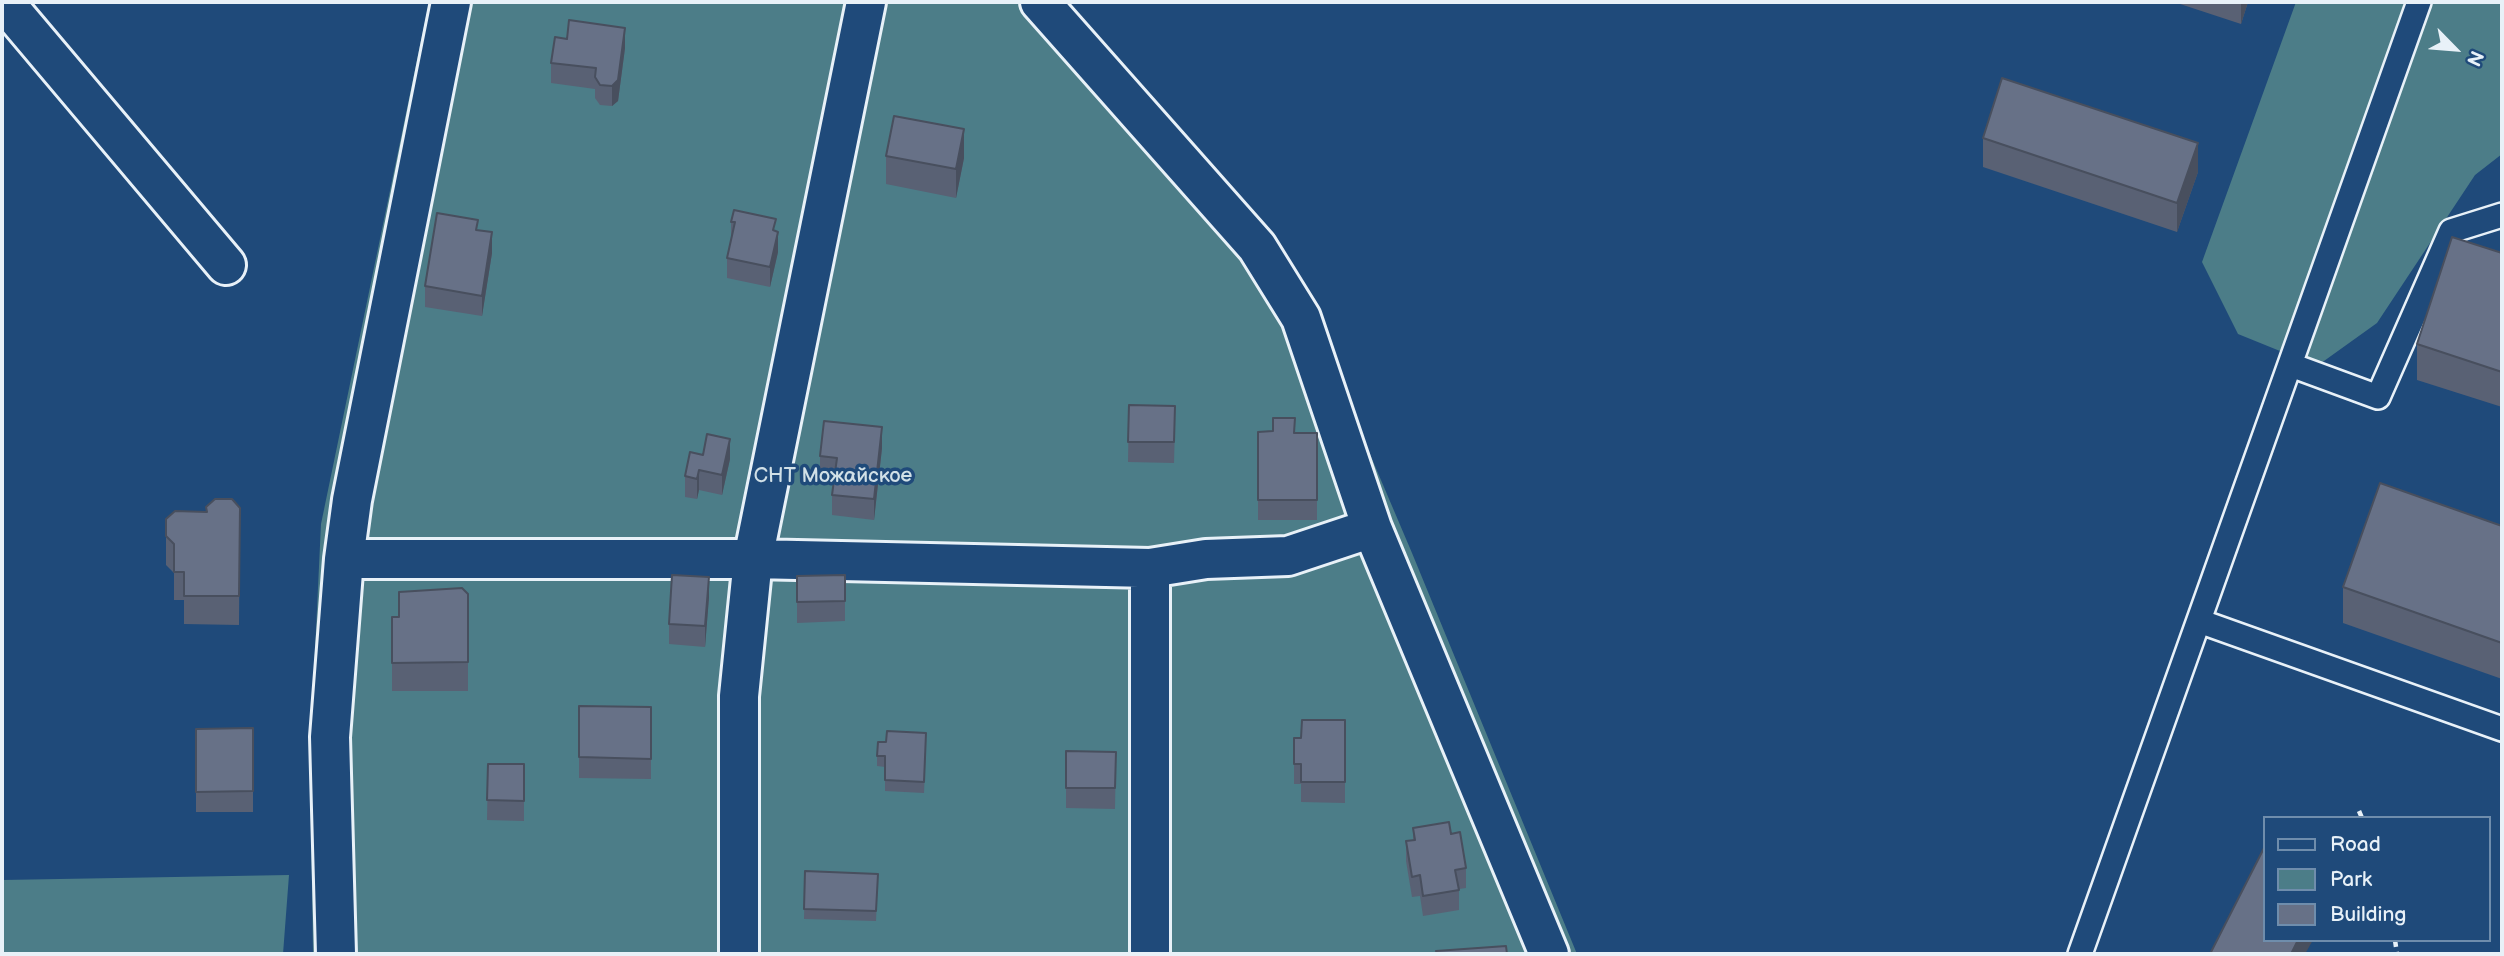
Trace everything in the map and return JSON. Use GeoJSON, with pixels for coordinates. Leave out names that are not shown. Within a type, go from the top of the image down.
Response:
{"type":"FeatureCollection","features":[{"type":"Feature","properties":{"kind":"street"},"geometry":{"type":"LineString","coordinates":[[4,2],[226,265]]}},
{"type":"Feature","properties":{"kind":"street"},"geometry":{"type":"LineString","coordinates":[[336,954],[330,737],[344,559],[352,500],[451,2]]}},
{"type":"Feature","properties":{"kind":"street"},"geometry":{"type":"LineString","coordinates":[[739,954],[739,696],[753,559],[866,2]]}},
{"type":"Feature","properties":{"kind":"street"},"geometry":{"type":"LineString","coordinates":[[1040,2],[1257,247],[1301,318],[1372,528],[1549,954]]}},
{"type":"Feature","properties":{"kind":"street"},"geometry":{"type":"LineString","coordinates":[[344,559],[753,559],[1150,568],[1206,559],[1288,556],[1372,528]]}},
{"type":"Feature","properties":{"kind":"street"},"geometry":{"type":"LineString","coordinates":[[1150,568],[1150,954]]}},
{"type":"Feature","properties":{"kind":"lane"},"geometry":{"type":"LineString","coordinates":[[2080,954],[2419,2]]}},
{"type":"Feature","properties":{"kind":"lane"},"geometry":{"type":"LineString","coordinates":[[2291,365],[2378,397],[2451,231],[2502,215]]}},
{"type":"Feature","properties":{"kind":"lane"},"geometry":{"type":"LineString","coordinates":[[2199,621],[2502,729]]}},
{"type":"Feature","properties":{"kind":"path"},"geometry":{"type":"LineString","coordinates":[[2359,811],[2361,816]]}},
{"type":"Feature","properties":{"kind":"green space","name":"СНТ Можайское"},"geometry":{"type":"Polygon","coordinates":[[[429,2],[1062,2],[1281,245],[1412,553],[1577,954],[313,954],[310,757],[321,524],[429,2]]]}},
{"type":"Feature","properties":{"kind":"green space"},"geometry":{"type":"Polygon","coordinates":[[[2296,2],[2502,2],[2502,154],[2475,175],[2377,323],[2317,366],[2238,334],[2202,262],[2296,2]]]}},
{"type":"Feature","properties":{"kind":"green space"},"geometry":{"type":"Polygon","coordinates":[[[289,875],[283,954],[2,954],[2,880],[289,875]]]}},
{"type":"Feature","properties":{"kind":"building"},"geometry":{"type":"Polygon","coordinates":[[[569,20],[625,28],[618,80],[612,86],[600,85],[595,77],[596,68],[551,63],[555,37],[567,39],[569,20]]]}},
{"type":"Feature","properties":{"kind":"building"},"geometry":{"type":"Polygon","coordinates":[[[2002,78],[2198,143],[2177,203],[1983,138],[2002,78]]]}},
{"type":"Feature","properties":{"kind":"building"},"geometry":{"type":"Polygon","coordinates":[[[894,116],[964,129],[956,169],[886,156],[894,116]]]}},
{"type":"Feature","properties":{"kind":"building"},"geometry":{"type":"Polygon","coordinates":[[[734,210],[776,219],[773,230],[778,232],[770,267],[727,258],[735,222],[731,222],[734,210]]]}},
{"type":"Feature","properties":{"kind":"building"},"geometry":{"type":"Polygon","coordinates":[[[437,213],[478,220],[476,230],[492,232],[482,296],[425,286],[437,213]]]}},
{"type":"Feature","properties":{"kind":"building"},"geometry":{"type":"Polygon","coordinates":[[[2452,237],[2502,253],[2502,372],[2417,344],[2452,237]]]}},
{"type":"Feature","properties":{"kind":"building"},"geometry":{"type":"Polygon","coordinates":[[[1129,405],[1175,406],[1174,442],[1128,442],[1129,405]]]}},
{"type":"Feature","properties":{"kind":"building"},"geometry":{"type":"Polygon","coordinates":[[[1273,418],[1295,418],[1294,433],[1317,433],[1317,500],[1258,500],[1258,432],[1273,431],[1273,418]]]}},
{"type":"Feature","properties":{"kind":"building"},"geometry":{"type":"Polygon","coordinates":[[[824,421],[882,427],[874,499],[832,495],[837,458],[820,456],[824,421]]]}},
{"type":"Feature","properties":{"kind":"building"},"geometry":{"type":"Polygon","coordinates":[[[707,434],[730,439],[722,475],[699,470],[697,479],[685,476],[690,452],[703,455],[707,434]]]}},
{"type":"Feature","properties":{"kind":"building"},"geometry":{"type":"Polygon","coordinates":[[[2380,483],[2502,526],[2502,643],[2343,587],[2380,483]]]}},
{"type":"Feature","properties":{"kind":"building"},"geometry":{"type":"Polygon","coordinates":[[[215,499],[232,499],[240,508],[239,596],[184,596],[184,572],[174,572],[174,544],[166,536],[166,519],[175,511],[207,512],[206,507],[215,499]]]}},
{"type":"Feature","properties":{"kind":"building"},"geometry":{"type":"Polygon","coordinates":[[[672,575],[709,577],[705,626],[669,624],[672,575]]]}},
{"type":"Feature","properties":{"kind":"building"},"geometry":{"type":"Polygon","coordinates":[[[845,575],[845,601],[797,602],[797,576],[845,575]]]}},
{"type":"Feature","properties":{"kind":"building"},"geometry":{"type":"Polygon","coordinates":[[[462,588],[468,594],[468,662],[392,663],[392,617],[399,617],[399,592],[462,588]]]}},
{"type":"Feature","properties":{"kind":"building"},"geometry":{"type":"Polygon","coordinates":[[[579,706],[651,707],[651,759],[579,757],[579,706]]]}},
{"type":"Feature","properties":{"kind":"building"},"geometry":{"type":"Polygon","coordinates":[[[1302,720],[1345,720],[1345,782],[1301,782],[1301,764],[1294,764],[1294,738],[1301,738],[1302,720]]]}},
{"type":"Feature","properties":{"kind":"building"},"geometry":{"type":"Polygon","coordinates":[[[253,728],[253,791],[196,792],[196,729],[253,728]]]}},
{"type":"Feature","properties":{"kind":"building"},"geometry":{"type":"Polygon","coordinates":[[[887,731],[926,733],[924,782],[885,780],[885,756],[877,756],[878,742],[886,742],[887,731]]]}},
{"type":"Feature","properties":{"kind":"building"},"geometry":{"type":"Polygon","coordinates":[[[1066,751],[1116,752],[1115,788],[1066,788],[1066,751]]]}},
{"type":"Feature","properties":{"kind":"building"},"geometry":{"type":"Polygon","coordinates":[[[488,764],[524,764],[524,801],[487,800],[488,764]]]}},
{"type":"Feature","properties":{"kind":"building"},"geometry":{"type":"Polygon","coordinates":[[[1449,822],[1451,834],[1460,832],[1466,868],[1455,870],[1459,890],[1423,896],[1420,875],[1412,877],[1406,841],[1415,840],[1413,828],[1449,822]]]}},
{"type":"Feature","properties":{"kind":"building"},"geometry":{"type":"Polygon","coordinates":[[[2262,852],[2262,942],[2297,942],[2291,954],[2210,954],[2262,852]]]}},
{"type":"Feature","properties":{"kind":"building"},"geometry":{"type":"Polygon","coordinates":[[[805,871],[878,874],[876,911],[804,909],[805,871]]]}},
{"type":"Feature","properties":{"kind":"building"},"geometry":{"type":"Polygon","coordinates":[[[1506,946],[1507,954],[1437,954],[1436,951],[1506,946]]]}}]}
